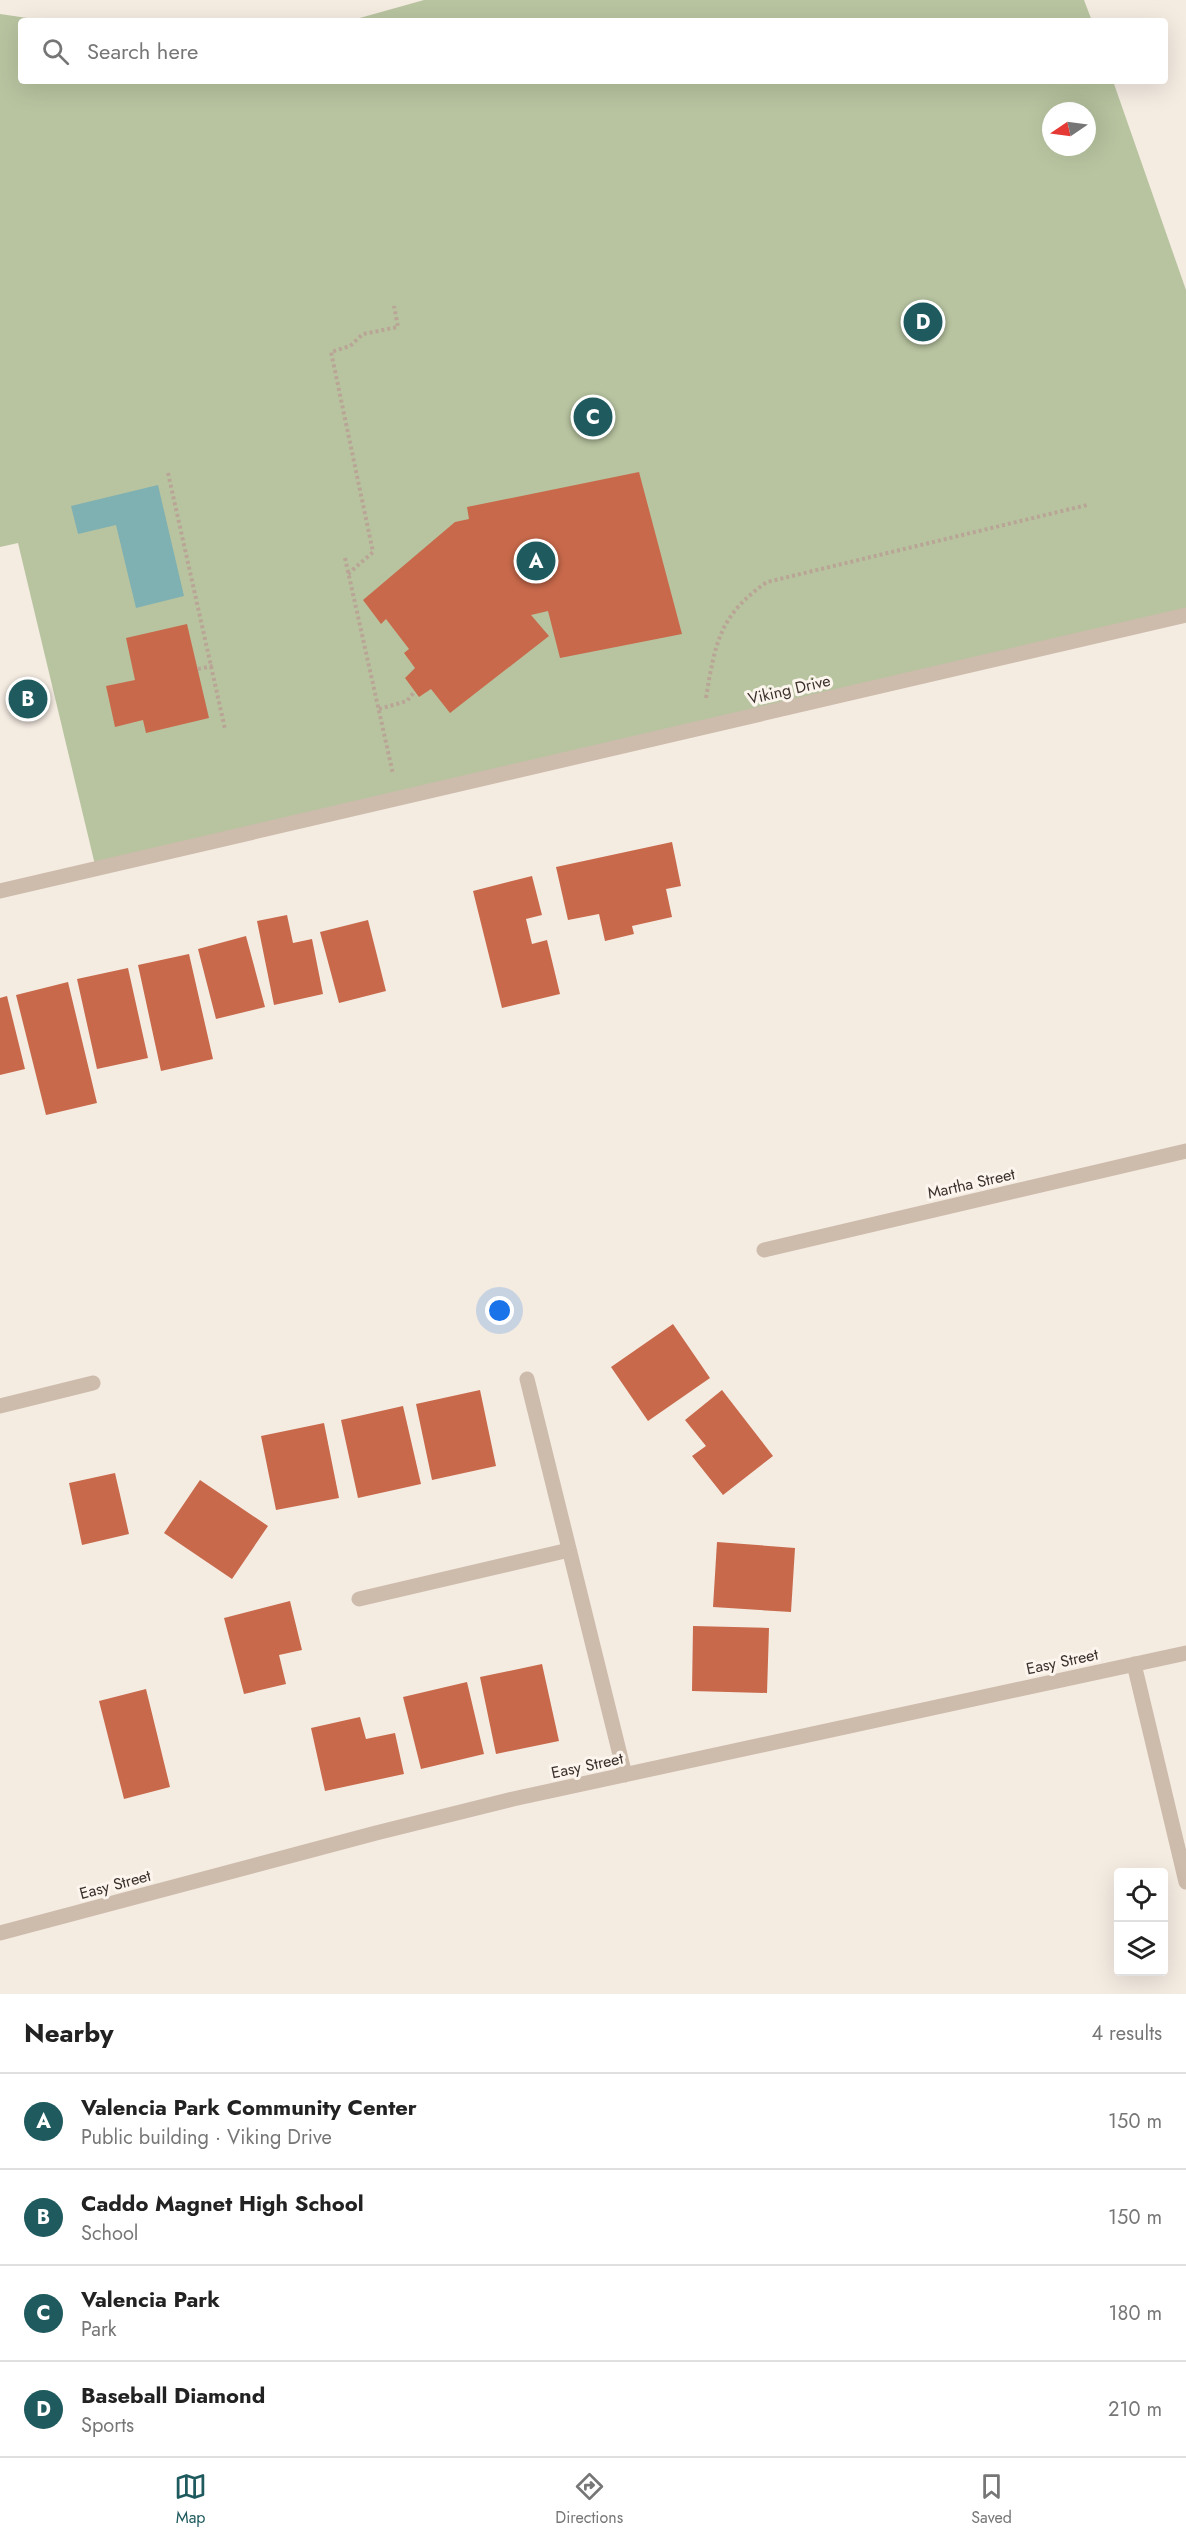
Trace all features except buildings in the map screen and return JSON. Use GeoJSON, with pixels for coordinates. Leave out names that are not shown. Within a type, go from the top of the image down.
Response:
{"type":"FeatureCollection","features":[{"type":"Feature","properties":{"kind":"street","name":"Viking Drive"},"geometry":{"type":"LineString","coordinates":[[0,891],[1186,615]]}},
{"type":"Feature","properties":{"kind":"street","name":"Martha Street"},"geometry":{"type":"LineString","coordinates":[[764,1250],[1186,1151]]}},
{"type":"Feature","properties":{"kind":"street"},"geometry":{"type":"LineString","coordinates":[[527,1379],[625,1775]]}},
{"type":"Feature","properties":{"kind":"street"},"geometry":{"type":"LineString","coordinates":[[0,1406],[93,1383]]}},
{"type":"Feature","properties":{"kind":"street"},"geometry":{"type":"LineString","coordinates":[[359,1599],[569,1550]]}},
{"type":"Feature","properties":{"kind":"street","name":"Easy Street"},"geometry":{"type":"LineString","coordinates":[[0,1933],[376,1833],[625,1775],[1186,1653]]}},
{"type":"Feature","properties":{"kind":"street"},"geometry":{"type":"LineString","coordinates":[[1134,1664],[1186,1882]]}},
{"type":"Feature","properties":{"kind":"path"},"geometry":{"type":"LineString","coordinates":[[348,574],[374,552],[331,352],[350,346],[363,334],[398,327],[394,306]]}},
{"type":"Feature","properties":{"kind":"path"},"geometry":{"type":"LineString","coordinates":[[168,473],[213,666],[225,729]]}},
{"type":"Feature","properties":{"kind":"path"},"geometry":{"type":"LineString","coordinates":[[706,698],[719,633],[740,603],[767,582],[1087,505]]}},
{"type":"Feature","properties":{"kind":"path"},"geometry":{"type":"LineString","coordinates":[[345,558],[399,799]]}},
{"type":"Feature","properties":{"kind":"path"},"geometry":{"type":"LineString","coordinates":[[198,669],[213,666]]}},
{"type":"Feature","properties":{"kind":"path"},"geometry":{"type":"LineString","coordinates":[[379,709],[407,701],[415,691]]}},
{"type":"Feature","properties":{"kind":"green space"},"geometry":{"type":"Polygon","coordinates":[[[424,0],[1084,0],[1091,18],[360,18],[424,0]]]}},
{"type":"Feature","properties":{"kind":"green space"},"geometry":{"type":"Polygon","coordinates":[[[0,14],[27,18],[18,18],[18,84],[1114,84],[1186,290],[1186,615],[96,869],[18,543],[0,547],[0,14]]]}},
{"type":"Feature","properties":{"kind":"water"},"geometry":{"type":"Polygon","coordinates":[[[158,485],[184,596],[136,608],[116,525],[78,534],[71,506],[158,485]]]}},
{"type":"Feature","properties":{"kind":"place","name":"Baseball Diamond"},"geometry":{"type":"Point","coordinates":[923,322]}},
{"type":"Feature","properties":{"kind":"place","name":"Valencia Park"},"geometry":{"type":"Point","coordinates":[593,417]}},
{"type":"Feature","properties":{"kind":"place","name":"Valencia Park Community Center"},"geometry":{"type":"Point","coordinates":[536,561]}},
{"type":"Feature","properties":{"kind":"place","name":"Caddo Magnet High School"},"geometry":{"type":"Point","coordinates":[28,699]}}]}
